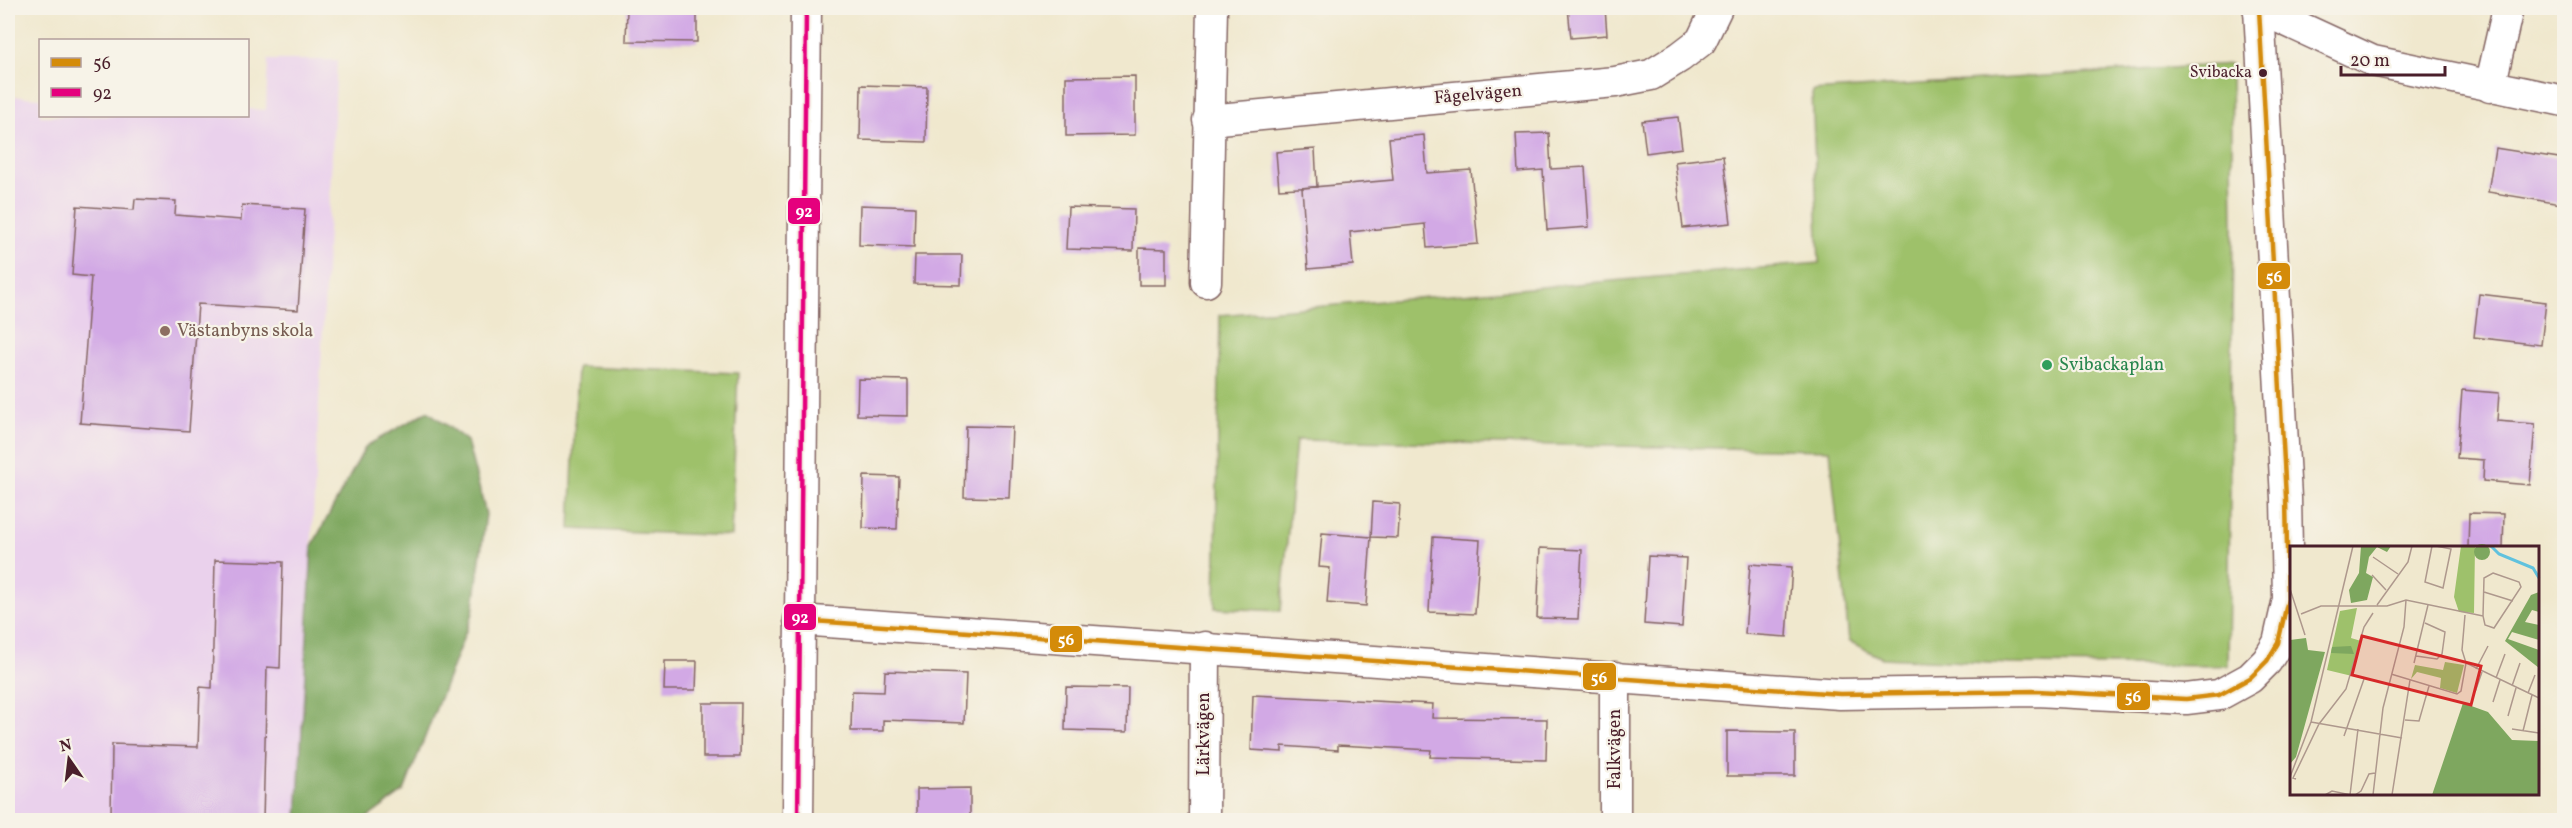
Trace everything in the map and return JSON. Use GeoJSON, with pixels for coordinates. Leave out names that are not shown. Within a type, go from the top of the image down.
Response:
{"type":"FeatureCollection","features":[{"type":"Feature","properties":{"kind":"street"},"geometry":{"type":"LineString","coordinates":[[798,820],[806,8]]}},
{"type":"Feature","properties":{"kind":"street"},"geometry":{"type":"LineString","coordinates":[[1206,282],[1212,8]]}},
{"type":"Feature","properties":{"kind":"street","name":"Fågelvägen"},"geometry":{"type":"LineString","coordinates":[[1208,120],[1615,82],[1651,75],[1701,41],[1717,8]]}},
{"type":"Feature","properties":{"kind":"street"},"geometry":{"type":"LineString","coordinates":[[799,620],[1840,694],[2037,691],[2186,699],[2219,695],[2250,678],[2267,661],[2278,642],[2288,599],[2284,463],[2258,8],[2373,61],[2565,101]]}},
{"type":"Feature","properties":{"kind":"street"},"geometry":{"type":"LineString","coordinates":[[2490,87],[2508,8]]}},
{"type":"Feature","properties":{"kind":"street","name":"Lärkvägen"},"geometry":{"type":"LineString","coordinates":[[1204,647],[1204,820]]}},
{"type":"Feature","properties":{"kind":"street","name":"Falkvägen"},"geometry":{"type":"LineString","coordinates":[[1615,677],[1615,820]]}},
{"type":"Feature","properties":{"kind":"shaded area","name":"Västanbyns skola"},"geometry":{"type":"Polygon","coordinates":[[[268,60],[337,60],[297,820],[8,820],[8,96],[39,98],[39,117],[249,117],[249,109],[266,110],[268,60]]]}},
{"type":"Feature","properties":{"kind":"green space"},"geometry":{"type":"Polygon","coordinates":[[[2231,64],[2233,231],[2228,666],[2011,664],[1882,658],[1849,641],[1830,450],[1296,440],[1281,611],[1215,608],[1220,315],[1819,263],[1812,91],[2231,64]]]}},
{"type":"Feature","properties":{"kind":"green space"},"geometry":{"type":"Polygon","coordinates":[[[577,367],[738,373],[731,536],[570,529],[577,367]]]}},
{"type":"Feature","properties":{"kind":"green space"},"geometry":{"type":"Polygon","coordinates":[[[428,411],[467,441],[486,514],[473,613],[404,791],[364,820],[297,820],[312,546],[366,446],[428,411]]]}},
{"type":"Feature","properties":{"kind":"building"},"geometry":{"type":"Polygon","coordinates":[[[627,8],[697,8],[697,42],[626,41],[627,8]]]}},
{"type":"Feature","properties":{"kind":"building"},"geometry":{"type":"Polygon","coordinates":[[[1568,8],[1605,8],[1607,35],[1571,38],[1568,8]]]}},
{"type":"Feature","properties":{"kind":"building"},"geometry":{"type":"Polygon","coordinates":[[[1135,76],[1135,135],[1066,136],[1066,77],[1135,76]]]}},
{"type":"Feature","properties":{"kind":"building"},"geometry":{"type":"Polygon","coordinates":[[[861,85],[927,87],[926,142],[860,140],[861,85]]]}},
{"type":"Feature","properties":{"kind":"building"},"geometry":{"type":"Polygon","coordinates":[[[1678,117],[1682,148],[1646,153],[1642,121],[1678,117]]]}},
{"type":"Feature","properties":{"kind":"building"},"geometry":{"type":"Polygon","coordinates":[[[1549,133],[1551,169],[1585,167],[1589,227],[1547,230],[1543,170],[1518,172],[1516,134],[1549,133]]]}},
{"type":"Feature","properties":{"kind":"building"},"geometry":{"type":"Polygon","coordinates":[[[1424,135],[1427,173],[1471,170],[1478,244],[1427,248],[1425,224],[1350,232],[1353,265],[1308,269],[1302,188],[1393,180],[1389,138],[1424,135]]]}},
{"type":"Feature","properties":{"kind":"building"},"geometry":{"type":"Polygon","coordinates":[[[2495,148],[2565,159],[2561,204],[2488,192],[2495,148]]]}},
{"type":"Feature","properties":{"kind":"building"},"geometry":{"type":"Polygon","coordinates":[[[1315,149],[1317,187],[1279,189],[1276,152],[1315,149]]]}},
{"type":"Feature","properties":{"kind":"building"},"geometry":{"type":"Polygon","coordinates":[[[1723,156],[1731,223],[1683,228],[1675,162],[1723,156]]]}},
{"type":"Feature","properties":{"kind":"building"},"geometry":{"type":"Polygon","coordinates":[[[135,199],[176,201],[175,215],[241,220],[242,205],[305,209],[298,310],[198,304],[189,431],[80,423],[91,277],[72,275],[77,206],[134,210],[135,199]]]}},
{"type":"Feature","properties":{"kind":"building"},"geometry":{"type":"Polygon","coordinates":[[[860,205],[915,207],[914,247],[859,245],[860,205]]]}},
{"type":"Feature","properties":{"kind":"building"},"geometry":{"type":"Polygon","coordinates":[[[1068,207],[1134,209],[1133,251],[1066,249],[1068,207]]]}},
{"type":"Feature","properties":{"kind":"building"},"geometry":{"type":"Polygon","coordinates":[[[1139,248],[1166,249],[1166,285],[1139,285],[1139,248]]]}},
{"type":"Feature","properties":{"kind":"building"},"geometry":{"type":"Polygon","coordinates":[[[915,255],[962,255],[961,285],[914,284],[915,255]]]}},
{"type":"Feature","properties":{"kind":"building"},"geometry":{"type":"Polygon","coordinates":[[[2479,294],[2546,302],[2541,345],[2474,337],[2479,294]]]}},
{"type":"Feature","properties":{"kind":"building"},"geometry":{"type":"Polygon","coordinates":[[[858,379],[908,380],[908,416],[857,415],[858,379]]]}},
{"type":"Feature","properties":{"kind":"building"},"geometry":{"type":"Polygon","coordinates":[[[2462,390],[2499,393],[2497,421],[2535,424],[2530,485],[2483,481],[2484,460],[2457,458],[2462,390]]]}},
{"type":"Feature","properties":{"kind":"building"},"geometry":{"type":"Polygon","coordinates":[[[966,426],[1012,427],[1009,498],[964,497],[966,426]]]}},
{"type":"Feature","properties":{"kind":"building"},"geometry":{"type":"Polygon","coordinates":[[[864,476],[899,477],[897,529],[863,528],[864,476]]]}},
{"type":"Feature","properties":{"kind":"building"},"geometry":{"type":"Polygon","coordinates":[[[1373,502],[1400,504],[1398,538],[1371,537],[1373,502]]]}},
{"type":"Feature","properties":{"kind":"building"},"geometry":{"type":"Polygon","coordinates":[[[2469,513],[2504,514],[2503,546],[2468,546],[2469,513]]]}},
{"type":"Feature","properties":{"kind":"building"},"geometry":{"type":"Polygon","coordinates":[[[1322,533],[1371,537],[1366,606],[1327,603],[1330,568],[1319,567],[1322,533]]]}},
{"type":"Feature","properties":{"kind":"building"},"geometry":{"type":"Polygon","coordinates":[[[1433,537],[1480,540],[1475,614],[1429,612],[1433,537]]]}},
{"type":"Feature","properties":{"kind":"building"},"geometry":{"type":"Polygon","coordinates":[[[1540,548],[1582,550],[1578,619],[1537,618],[1540,548]]]}},
{"type":"Feature","properties":{"kind":"building"},"geometry":{"type":"Polygon","coordinates":[[[1648,556],[1686,558],[1682,627],[1644,624],[1648,556]]]}},
{"type":"Feature","properties":{"kind":"building"},"geometry":{"type":"Polygon","coordinates":[[[215,560],[283,562],[280,668],[267,667],[263,820],[189,820],[189,818],[111,816],[112,744],[198,747],[200,687],[212,688],[215,560]]]}},
{"type":"Feature","properties":{"kind":"building"},"geometry":{"type":"Polygon","coordinates":[[[1750,564],[1792,567],[1787,637],[1745,634],[1750,564]]]}},
{"type":"Feature","properties":{"kind":"building"},"geometry":{"type":"Polygon","coordinates":[[[665,661],[697,661],[696,690],[664,690],[665,661]]]}},
{"type":"Feature","properties":{"kind":"building"},"geometry":{"type":"Polygon","coordinates":[[[885,671],[966,674],[964,723],[883,720],[883,731],[851,731],[852,691],[884,692],[885,671]]]}},
{"type":"Feature","properties":{"kind":"building"},"geometry":{"type":"Polygon","coordinates":[[[1066,687],[1128,688],[1127,732],[1065,730],[1066,687]]]}},
{"type":"Feature","properties":{"kind":"building"},"geometry":{"type":"Polygon","coordinates":[[[1253,695],[1433,704],[1432,718],[1547,719],[1546,760],[1430,757],[1431,750],[1338,745],[1338,750],[1282,746],[1282,752],[1251,750],[1253,695]]]}},
{"type":"Feature","properties":{"kind":"building"},"geometry":{"type":"Polygon","coordinates":[[[703,703],[741,703],[740,757],[703,757],[703,703]]]}},
{"type":"Feature","properties":{"kind":"building"},"geometry":{"type":"Polygon","coordinates":[[[1727,731],[1795,732],[1795,776],[1727,776],[1727,731]]]}},
{"type":"Feature","properties":{"kind":"building"},"geometry":{"type":"Polygon","coordinates":[[[970,788],[970,820],[917,820],[917,789],[970,788]]]}},
{"type":"Feature","properties":{"kind":"transit line","name":"92"},"geometry":{"type":"LineString","coordinates":[[798,820],[806,8]]}},
{"type":"Feature","properties":{"kind":"transit line","name":"56"},"geometry":{"type":"LineString","coordinates":[[799,620],[1840,694],[2037,691],[2186,699],[2219,695],[2250,678],[2267,661],[2278,643],[2288,599],[2286,498],[2259,9]]}},
{"type":"Feature","properties":{"kind":"place","name":"Svibacka"},"geometry":{"type":"Point","coordinates":[2263,73]}},
{"type":"Feature","properties":{"kind":"place","name":"Västanbyns skola"},"geometry":{"type":"Point","coordinates":[165,331]}},
{"type":"Feature","properties":{"kind":"place","name":"Svibackaplan"},"geometry":{"type":"Point","coordinates":[2047,365]}}]}
